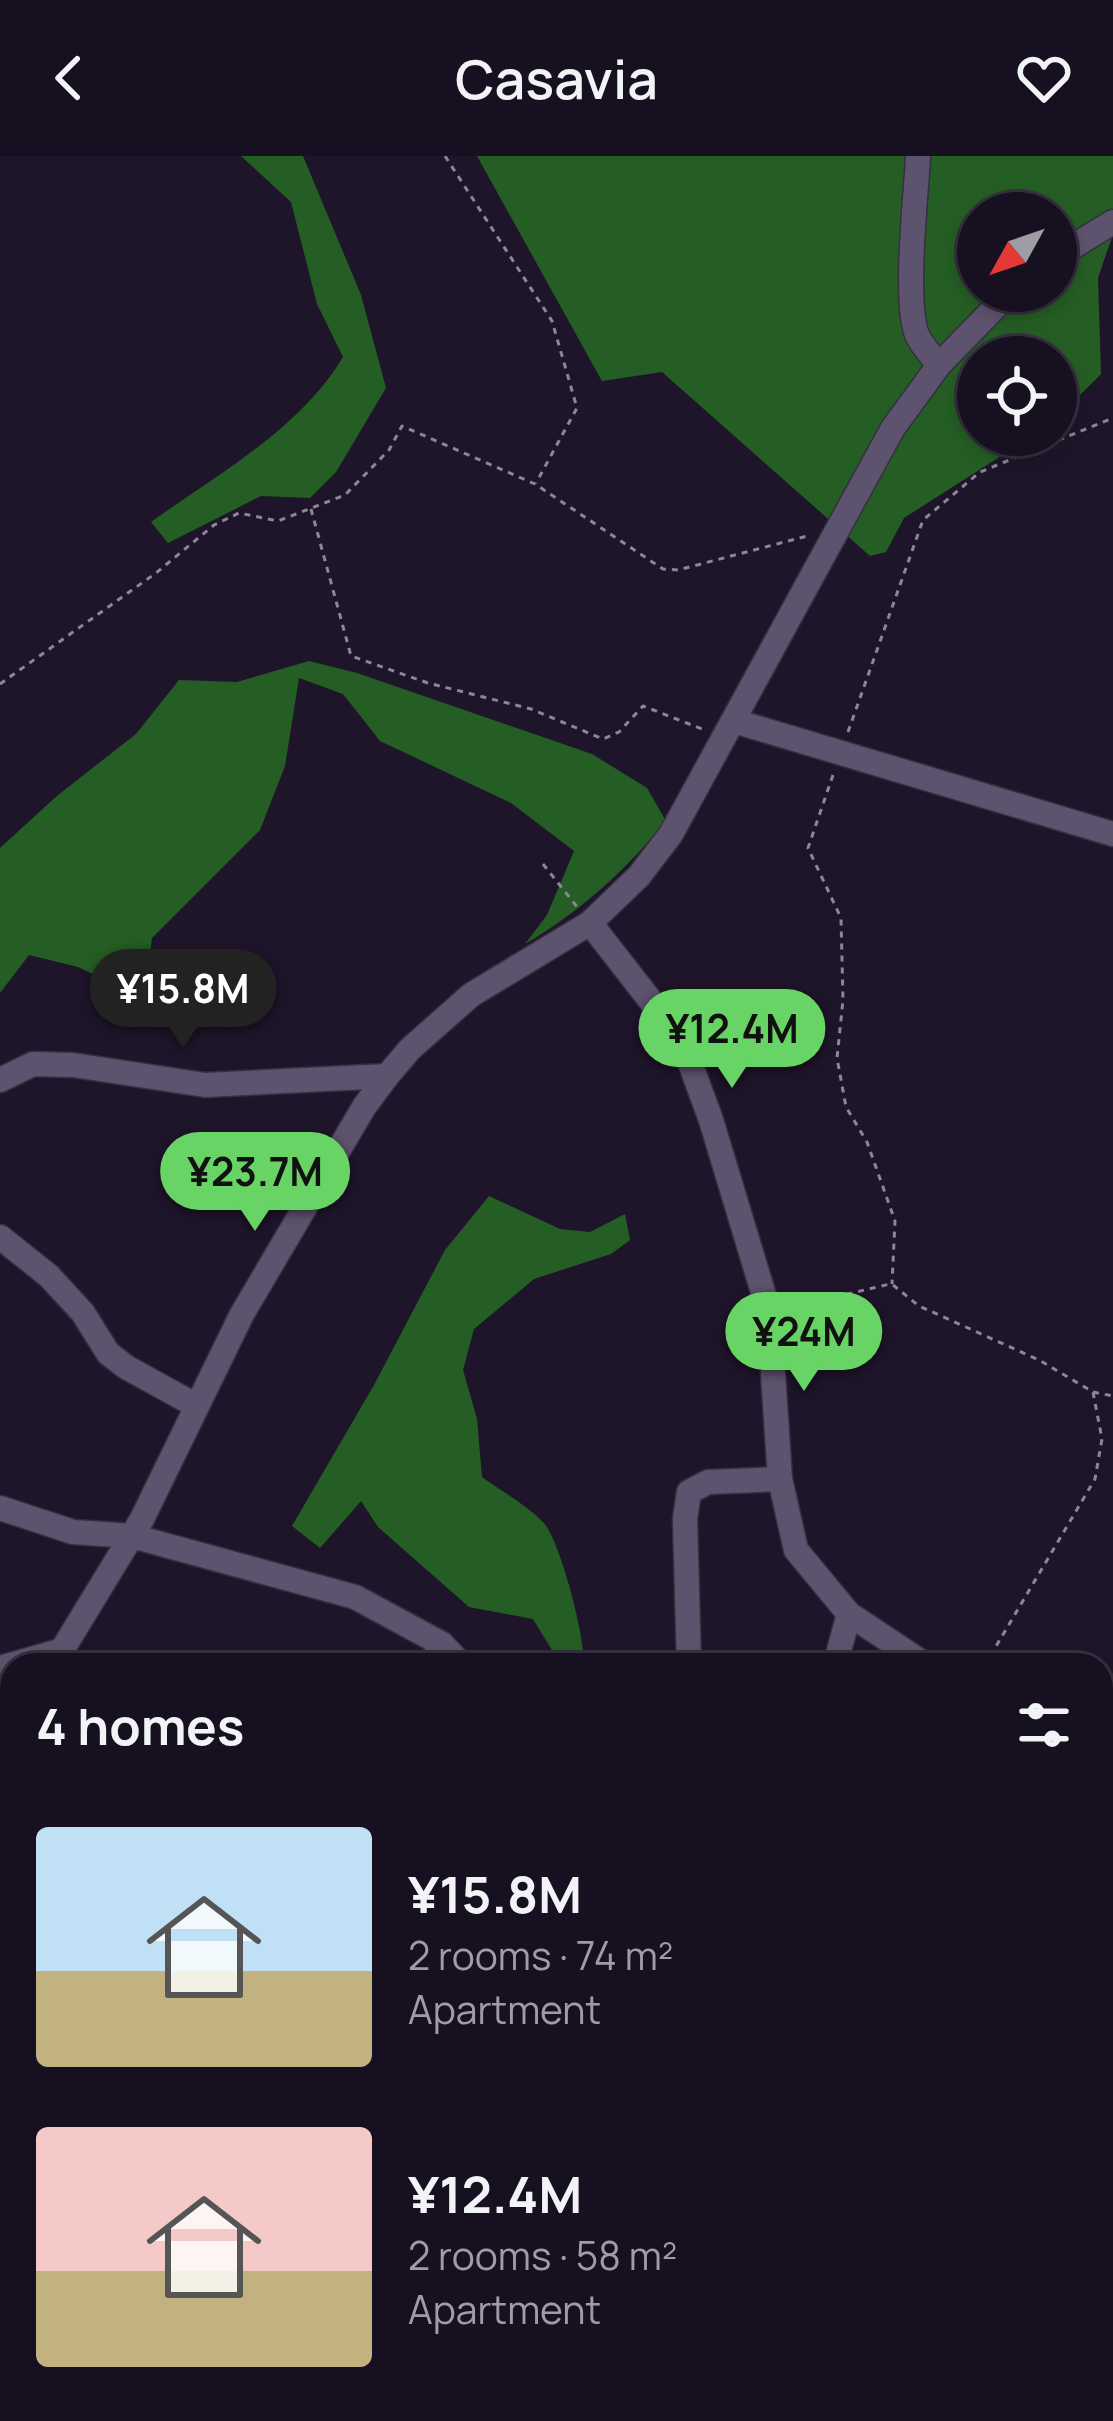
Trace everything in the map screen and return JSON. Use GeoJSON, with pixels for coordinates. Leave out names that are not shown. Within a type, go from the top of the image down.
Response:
{"type":"FeatureCollection","features":[{"type":"Feature","properties":{"kind":"street"},"geometry":{"type":"LineString","coordinates":[[918,156],[914,321],[918,337],[939,365]]}},
{"type":"Feature","properties":{"kind":"street"},"geometry":{"type":"LineString","coordinates":[[1077,244],[1113,222]]}},
{"type":"Feature","properties":{"kind":"street"},"geometry":{"type":"LineString","coordinates":[[61,1653],[132,1536],[242,1314],[364,1107],[410,1048],[471,994],[590,923],[656,856],[893,428],[939,365],[990,312]]}},
{"type":"Feature","properties":{"kind":"street"},"geometry":{"type":"LineString","coordinates":[[730,726],[840,753],[1113,834]]}},
{"type":"Feature","properties":{"kind":"street"},"geometry":{"type":"LineString","coordinates":[[590,923],[682,1041],[711,1120],[769,1312],[780,1480],[796,1550],[849,1614],[908,1653]]}},
{"type":"Feature","properties":{"kind":"street"},"geometry":{"type":"LineString","coordinates":[[0,1080],[32,1064],[73,1065],[205,1085],[387,1076]]}},
{"type":"Feature","properties":{"kind":"street"},"geometry":{"type":"LineString","coordinates":[[0,1237],[49,1276],[83,1313],[108,1353],[195,1405]]}},
{"type":"Feature","properties":{"kind":"street"},"geometry":{"type":"LineString","coordinates":[[689,1653],[685,1520],[689,1492],[708,1482],[780,1480]]}},
{"type":"Feature","properties":{"kind":"street"},"geometry":{"type":"LineString","coordinates":[[0,1508],[73,1532],[132,1536],[356,1597],[434,1653]]}},
{"type":"Feature","properties":{"kind":"street"},"geometry":{"type":"LineString","coordinates":[[839,1653],[849,1614]]}},
{"type":"Feature","properties":{"kind":"path"},"geometry":{"type":"LineString","coordinates":[[445,156],[552,321],[569,377],[577,408],[535,484]]}},
{"type":"Feature","properties":{"kind":"path"},"geometry":{"type":"LineString","coordinates":[[892,1284],[895,1221],[867,1142],[846,1107],[837,1058],[843,1000],[841,918],[808,848],[923,520],[980,472],[1113,418]]}},
{"type":"Feature","properties":{"kind":"path"},"geometry":{"type":"LineString","coordinates":[[0,684],[156,573],[214,525],[239,514],[278,521],[345,495],[388,450],[402,426],[535,484],[663,569],[678,570],[742,555],[836,528]]}},
{"type":"Feature","properties":{"kind":"path"},"geometry":{"type":"LineString","coordinates":[[310,509],[351,656],[378,668],[531,709],[603,739],[620,732],[644,706],[693,728],[730,726]]}},
{"type":"Feature","properties":{"kind":"path"},"geometry":{"type":"LineString","coordinates":[[543,864],[590,923]]}},
{"type":"Feature","properties":{"kind":"path"},"geometry":{"type":"LineString","coordinates":[[769,1312],[892,1284]]}},
{"type":"Feature","properties":{"kind":"path"},"geometry":{"type":"LineString","coordinates":[[892,1284],[919,1306],[1039,1360],[1093,1392],[1113,1396]]}},
{"type":"Feature","properties":{"kind":"path"},"geometry":{"type":"LineString","coordinates":[[993,1653],[1094,1479],[1102,1439],[1093,1392]]}},
{"type":"Feature","properties":{"kind":"green space"},"geometry":{"type":"Polygon","coordinates":[[[241,156],[303,156],[361,295],[386,388],[336,472],[310,498],[261,496],[168,543],[151,522],[281,428],[343,357],[317,304],[291,202],[241,156]]]}},
{"type":"Feature","properties":{"kind":"green space"},"geometry":{"type":"Polygon","coordinates":[[[477,156],[1113,156],[1113,234],[1098,278],[1101,374],[1077,398],[1077,336],[957,336],[957,456],[1001,456],[904,518],[886,552],[870,556],[662,372],[602,381],[477,156]]]}},
{"type":"Feature","properties":{"kind":"green space"},"geometry":{"type":"Polygon","coordinates":[[[309,661],[592,754],[647,788],[666,821],[601,889],[525,944],[547,915],[574,851],[511,803],[380,741],[343,694],[299,678],[285,766],[260,830],[152,938],[148,969],[126,990],[78,967],[29,955],[0,993],[0,848],[136,734],[179,680],[237,682],[309,661]]]}},
{"type":"Feature","properties":{"kind":"green space"},"geometry":{"type":"Polygon","coordinates":[[[489,1196],[560,1229],[590,1232],[625,1214],[630,1240],[611,1254],[534,1279],[474,1329],[463,1370],[477,1419],[482,1477],[548,1529],[572,1596],[583,1653],[554,1653],[533,1619],[469,1607],[378,1527],[361,1501],[320,1548],[292,1526],[445,1250],[489,1196]]]}}]}
